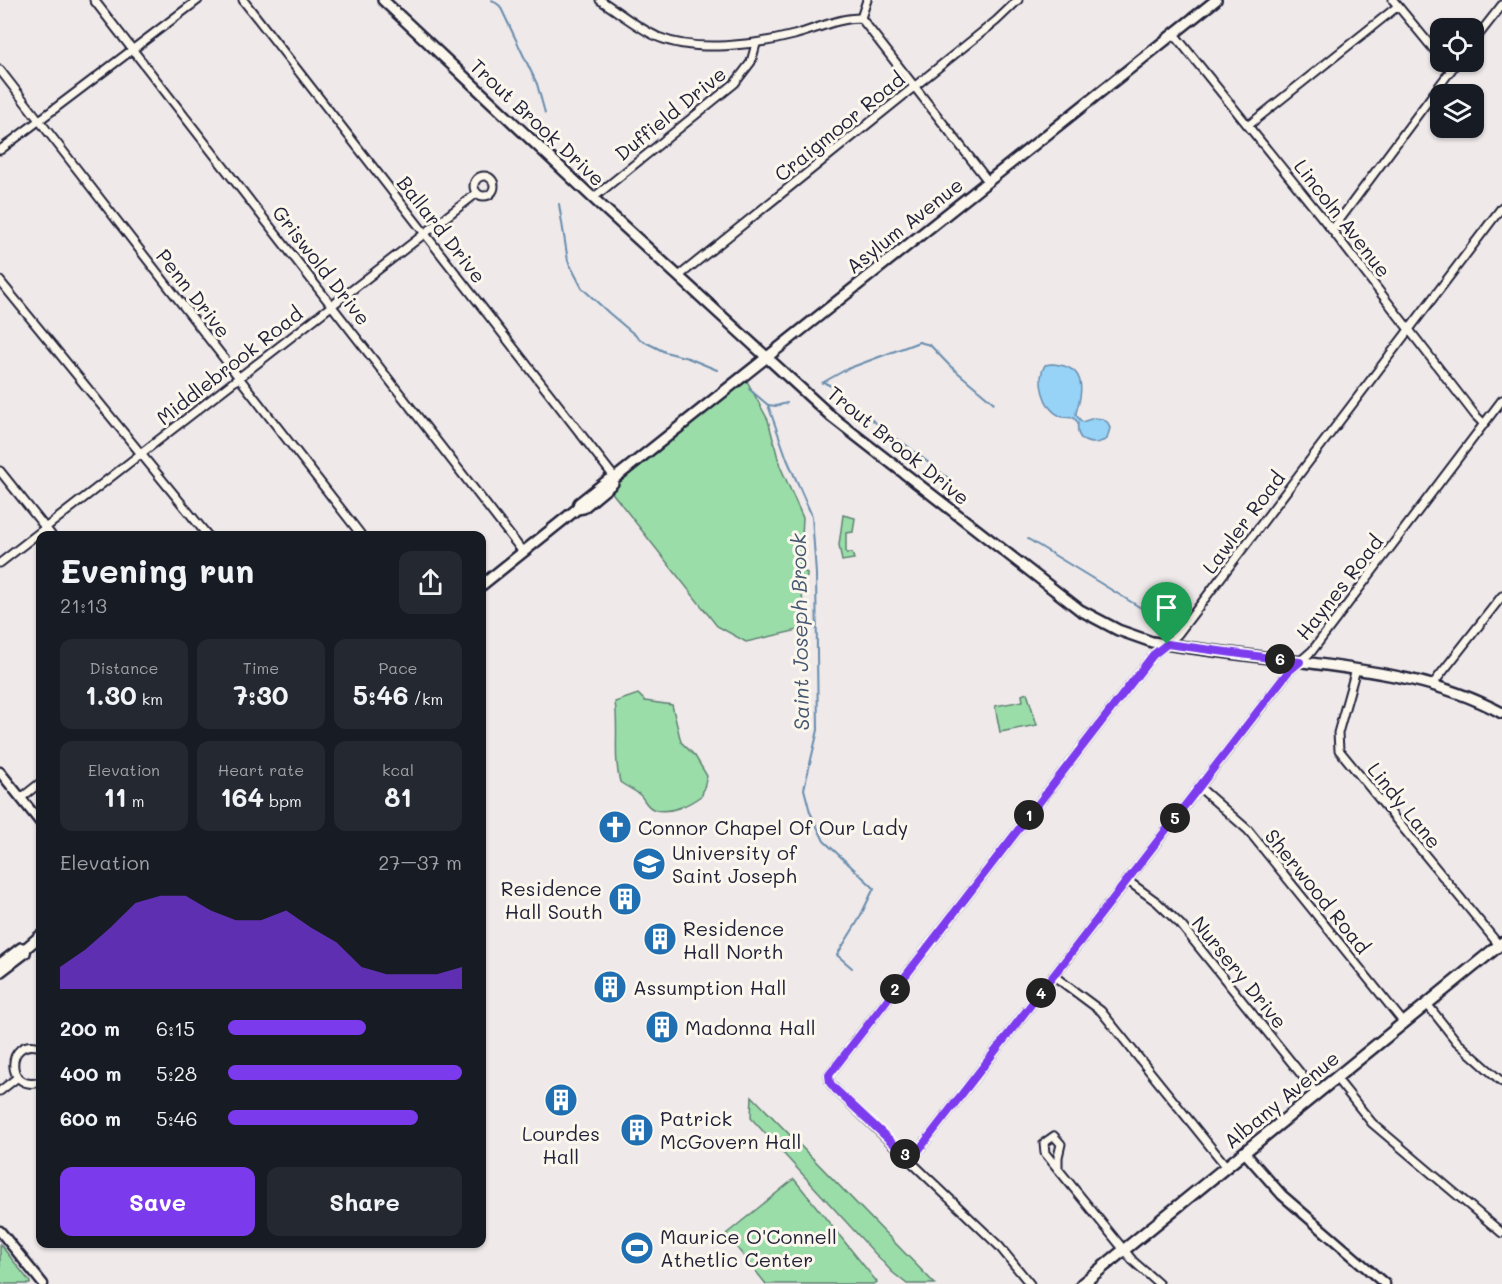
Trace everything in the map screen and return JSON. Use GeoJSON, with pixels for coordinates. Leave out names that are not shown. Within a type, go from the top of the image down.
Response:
{"type":"FeatureCollection","features":[{"type":"Feature","properties":{"kind":"highway","name":"Albany Avenue"},"geometry":{"type":"LineString","coordinates":[[1082,1284],[1501,944]]}},
{"type":"Feature","properties":{"kind":"main road","name":"Trout Brook Drive"},"geometry":{"type":"LineString","coordinates":[[383,0],[592,198],[832,417],[1080,610],[1118,630],[1152,642],[1385,673],[1433,684],[1502,713]]}},
{"type":"Feature","properties":{"kind":"main road","name":"Asylum Avenue"},"geometry":{"type":"LineString","coordinates":[[486,582],[577,509],[583,508],[597,497],[612,485],[615,478],[1216,0]]}},
{"type":"Feature","properties":{"kind":"main road"},"geometry":{"type":"LineString","coordinates":[[0,972],[25,953],[26,948],[36,939]]}},
{"type":"Feature","properties":{"kind":"main road"},"geometry":{"type":"LineString","coordinates":[[0,964],[21,948],[26,948]]}},
{"type":"Feature","properties":{"kind":"street","name":"Griswold Drive"},"geometry":{"type":"LineString","coordinates":[[94,0],[523,552]]}},
{"type":"Feature","properties":{"kind":"street"},"geometry":{"type":"LineString","coordinates":[[0,150],[198,0]]}},
{"type":"Feature","properties":{"kind":"street","name":"Ballard Drive"},"geometry":{"type":"LineString","coordinates":[[243,0],[615,478]]}},
{"type":"Feature","properties":{"kind":"street"},"geometry":{"type":"LineString","coordinates":[[600,0],[650,33],[667,40],[708,45],[756,44],[797,34],[837,20],[861,18]]}},
{"type":"Feature","properties":{"kind":"street"},"geometry":{"type":"LineString","coordinates":[[861,18],[867,0]]}},
{"type":"Feature","properties":{"kind":"street","name":"Craigmoor Road"},"geometry":{"type":"LineString","coordinates":[[679,276],[996,21],[1018,0]]}},
{"type":"Feature","properties":{"kind":"street"},"geometry":{"type":"LineString","coordinates":[[1249,125],[1395,3],[1430,45]]}},
{"type":"Feature","properties":{"kind":"street"},"geometry":{"type":"LineString","coordinates":[[1484,28],[1502,5]]}},
{"type":"Feature","properties":{"kind":"street"},"geometry":{"type":"LineString","coordinates":[[861,18],[988,181]]}},
{"type":"Feature","properties":{"kind":"street","name":"Lincoln Avenue"},"geometry":{"type":"LineString","coordinates":[[1174,34],[1332,230],[1475,415],[1484,423]]}},
{"type":"Feature","properties":{"kind":"street","name":"Duffield Drive"},"geometry":{"type":"LineString","coordinates":[[592,198],[735,83],[752,62],[756,44]]}},
{"type":"Feature","properties":{"kind":"street","name":"Penn Drive"},"geometry":{"type":"LineString","coordinates":[[0,70],[358,531]]}},
{"type":"Feature","properties":{"kind":"street"},"geometry":{"type":"LineString","coordinates":[[1332,230],[1449,72]]}},
{"type":"Feature","properties":{"kind":"street","name":"Middlebrook Road"},"geometry":{"type":"LineString","coordinates":[[41,531],[477,193]]}},
{"type":"Feature","properties":{"kind":"street","name":"Lawler Road"},"geometry":{"type":"LineString","coordinates":[[911,1160],[835,1089],[829,1079],[831,1071],[1153,655],[1185,625],[1502,207]]}},
{"type":"Feature","properties":{"kind":"street"},"geometry":{"type":"LineString","coordinates":[[0,281],[204,531]]}},
{"type":"Feature","properties":{"kind":"street","name":"Haynes Road"},"geometry":{"type":"LineString","coordinates":[[911,1160],[1288,672],[1312,651],[1502,400]]}},
{"type":"Feature","properties":{"kind":"street"},"geometry":{"type":"LineString","coordinates":[[0,471],[49,531]]}},
{"type":"Feature","properties":{"kind":"street","name":"Middlebrook Road"},"geometry":{"type":"LineString","coordinates":[[0,563],[36,535]]}},
{"type":"Feature","properties":{"kind":"street"},"geometry":{"type":"LineString","coordinates":[[1433,684],[1502,596]]}},
{"type":"Feature","properties":{"kind":"street","name":"Lindy Lane"},"geometry":{"type":"LineString","coordinates":[[1356,669],[1338,733],[1339,750],[1501,944]]}},
{"type":"Feature","properties":{"kind":"street"},"geometry":{"type":"LineString","coordinates":[[0,772],[36,817]]}},
{"type":"Feature","properties":{"kind":"street"},"geometry":{"type":"LineString","coordinates":[[21,798],[36,786]]}},
{"type":"Feature","properties":{"kind":"street","name":"Sherwood Road"},"geometry":{"type":"LineString","coordinates":[[1198,787],[1248,830],[1404,1023]]}},
{"type":"Feature","properties":{"kind":"street","name":"Nursery Drive"},"geometry":{"type":"LineString","coordinates":[[1128,881],[1163,907],[1181,926],[1317,1094]]}},
{"type":"Feature","properties":{"kind":"street"},"geometry":{"type":"LineString","coordinates":[[1054,976],[1101,1011],[1226,1166]]}},
{"type":"Feature","properties":{"kind":"street"},"geometry":{"type":"LineString","coordinates":[[1427,1004],[1457,1042],[1502,1082]]}},
{"type":"Feature","properties":{"kind":"street"},"geometry":{"type":"LineString","coordinates":[[36,1046],[26,1047],[16,1054],[13,1066],[18,1077],[27,1083],[36,1082]]}},
{"type":"Feature","properties":{"kind":"street"},"geometry":{"type":"LineString","coordinates":[[0,1091],[18,1077]]}},
{"type":"Feature","properties":{"kind":"street"},"geometry":{"type":"LineString","coordinates":[[1336,1078],[1372,1123],[1502,1233]]}},
{"type":"Feature","properties":{"kind":"street"},"geometry":{"type":"LineString","coordinates":[[1244,1152],[1282,1195],[1384,1284]]}},
{"type":"Feature","properties":{"kind":"street"},"geometry":{"type":"LineString","coordinates":[[911,1160],[999,1246],[1030,1284]]}},
{"type":"Feature","properties":{"kind":"street"},"geometry":{"type":"LineString","coordinates":[[1058,1169],[1137,1265],[1159,1284]]}},
{"type":"Feature","properties":{"kind":"street"},"geometry":{"type":"LineString","coordinates":[[0,1231],[43,1284]]}},
{"type":"Feature","properties":{"kind":"green space"},"geometry":{"type":"Polygon","coordinates":[[[747,381],[768,420],[780,466],[803,518],[800,569],[807,573],[807,577],[800,583],[807,628],[746,642],[717,626],[610,490],[747,381]]]}},
{"type":"Feature","properties":{"kind":"green space"},"geometry":{"type":"Polygon","coordinates":[[[843,515],[855,518],[853,532],[846,533],[846,553],[852,553],[854,559],[842,561],[839,545],[843,515]]]}},
{"type":"Feature","properties":{"kind":"green space"},"geometry":{"type":"Polygon","coordinates":[[[1027,693],[1037,725],[1000,732],[995,706],[1023,701],[1022,695],[1027,693]]]}},
{"type":"Feature","properties":{"kind":"green space"},"geometry":{"type":"Polygon","coordinates":[[[638,694],[645,701],[672,705],[681,742],[695,756],[707,776],[702,795],[679,808],[666,811],[653,809],[638,793],[620,782],[615,702],[638,694]]]}},
{"type":"Feature","properties":{"kind":"green space"},"geometry":{"type":"Polygon","coordinates":[[[752,1096],[935,1284],[907,1284],[892,1272],[751,1118],[752,1096]]]}},
{"type":"Feature","properties":{"kind":"green space"},"geometry":{"type":"Polygon","coordinates":[[[794,1179],[877,1282],[874,1284],[766,1284],[726,1234],[794,1179]]]}},
{"type":"Feature","properties":{"kind":"green space"},"geometry":{"type":"Polygon","coordinates":[[[0,1244],[30,1282],[30,1284],[0,1284],[0,1244]]]}},
{"type":"Feature","properties":{"kind":"water"},"geometry":{"type":"Polygon","coordinates":[[[1045,365],[1067,367],[1077,374],[1081,393],[1076,415],[1082,422],[1094,418],[1103,419],[1110,428],[1107,439],[1096,443],[1086,442],[1079,435],[1078,423],[1074,418],[1060,416],[1049,407],[1043,393],[1041,378],[1045,365]]]}},
{"type":"Feature","properties":{"kind":"waterway"},"geometry":{"type":"LineString","coordinates":[[492,0],[500,6],[537,84],[545,113]]}},
{"type":"Feature","properties":{"kind":"waterway"},"geometry":{"type":"LineString","coordinates":[[559,204],[568,261],[582,288],[641,340],[665,352],[688,358],[717,370]]}},
{"type":"Feature","properties":{"kind":"waterway"},"geometry":{"type":"LineString","coordinates":[[822,383],[847,369],[919,342],[930,345],[949,365],[994,403]]}},
{"type":"Feature","properties":{"kind":"waterway"},"geometry":{"type":"LineString","coordinates":[[825,383],[837,389],[847,401],[884,429],[890,437],[901,441],[953,482]]}},
{"type":"Feature","properties":{"kind":"waterway","name":"Saint Joseph Brook"},"geometry":{"type":"LineString","coordinates":[[749,389],[768,405],[787,459],[812,516],[816,574],[818,730],[804,789],[810,812],[824,841],[874,888],[858,921],[837,955],[852,968]]}},
{"type":"Feature","properties":{"kind":"waterway"},"geometry":{"type":"LineString","coordinates":[[768,405],[776,406],[787,403]]}},
{"type":"Feature","properties":{"kind":"waterway"},"geometry":{"type":"LineString","coordinates":[[1028,539],[1164,622]]}},
{"type":"Feature","properties":{"kind":"place","name":"Connor Chapel Of Our Lady"},"geometry":{"type":"Point","coordinates":[615,827]}},
{"type":"Feature","properties":{"kind":"place","name":"University of Saint Joseph"},"geometry":{"type":"Point","coordinates":[649,864]}},
{"type":"Feature","properties":{"kind":"place","name":"Residence Hall South"},"geometry":{"type":"Point","coordinates":[625,899]}},
{"type":"Feature","properties":{"kind":"place","name":"Residence Hall North"},"geometry":{"type":"Point","coordinates":[660,939]}},
{"type":"Feature","properties":{"kind":"place","name":"Assumption Hall"},"geometry":{"type":"Point","coordinates":[610,987]}},
{"type":"Feature","properties":{"kind":"place","name":"Madonna Hall"},"geometry":{"type":"Point","coordinates":[662,1027]}},
{"type":"Feature","properties":{"kind":"place","name":"Lourdes Hall"},"geometry":{"type":"Point","coordinates":[561,1100]}},
{"type":"Feature","properties":{"kind":"place","name":"Patrick McGovern Hall"},"geometry":{"type":"Point","coordinates":[637,1130]}},
{"type":"Feature","properties":{"kind":"place","name":"Maurice O'Connell Athetlic Center"},"geometry":{"type":"Point","coordinates":[637,1248]}},
{"type":"Feature","properties":{"kind":"route"},"geometry":{"type":"LineString","coordinates":[[1167,644],[1300,662],[1288,672],[1198,787],[1128,881],[911,1160],[835,1089],[830,1083],[829,1075],[1153,655],[1167,644]]}}]}
